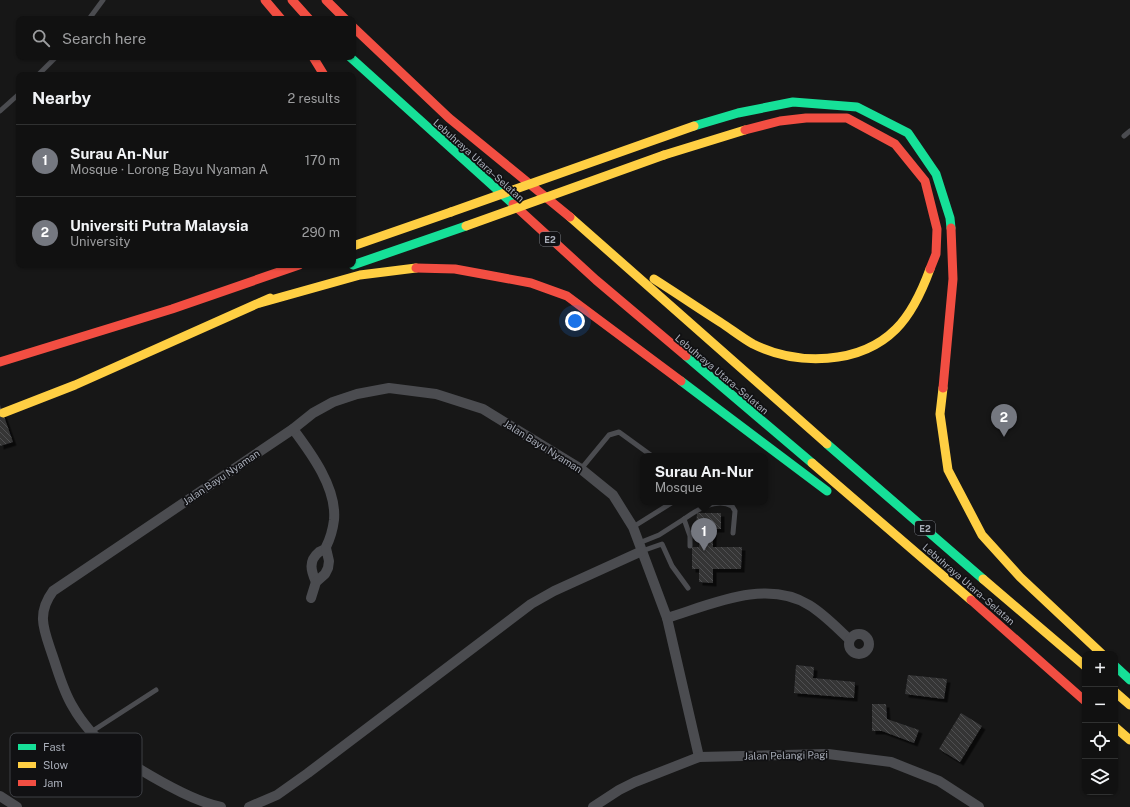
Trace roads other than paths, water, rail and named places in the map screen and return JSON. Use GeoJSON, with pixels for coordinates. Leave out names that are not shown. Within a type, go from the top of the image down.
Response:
{"type":"FeatureCollection","features":[{"type":"Feature","properties":{"kind":"highway"},"geometry":{"type":"LineString","coordinates":[[265,0],[278,16]]}},
{"type":"Feature","properties":{"kind":"highway"},"geometry":{"type":"LineString","coordinates":[[292,0],[306,16]]}},
{"type":"Feature","properties":{"kind":"highway"},"geometry":{"type":"LineString","coordinates":[[326,0],[342,16]]}},
{"type":"Feature","properties":{"kind":"highway","name":"Lebuhraya Utara–Selatan"},"geometry":{"type":"LineString","coordinates":[[356,30],[449,118],[556,204],[764,390],[1082,663]]}},
{"type":"Feature","properties":{"kind":"highway"},"geometry":{"type":"LineString","coordinates":[[315,60],[322,72]]}},
{"type":"Feature","properties":{"kind":"highway","name":"Lebuhraya Utara–Selatan"},"geometry":{"type":"LineString","coordinates":[[353,60],[596,280],[948,580],[1082,698]]}},
{"type":"Feature","properties":{"kind":"highway"},"geometry":{"type":"LineString","coordinates":[[356,245],[694,126],[738,113],[793,102],[858,107],[908,133],[936,174],[950,218],[954,279],[940,414],[948,470],[982,535],[1020,577],[1099,651]]}},
{"type":"Feature","properties":{"kind":"highway"},"geometry":{"type":"LineString","coordinates":[[356,264],[664,155],[756,126],[806,118],[847,118],[881,135],[895,144],[925,181],[937,229],[936,254],[921,295],[896,329],[877,344],[855,353],[832,358],[794,358],[754,344],[646,274],[619,259]]}},
{"type":"Feature","properties":{"kind":"highway"},"geometry":{"type":"LineString","coordinates":[[0,362],[172,309],[290,268]]}},
{"type":"Feature","properties":{"kind":"highway"},"geometry":{"type":"LineString","coordinates":[[260,303],[360,275],[412,268],[454,268],[531,283],[567,296],[604,322],[835,497]]}},
{"type":"Feature","properties":{"kind":"highway"},"geometry":{"type":"LineString","coordinates":[[172,309],[240,275]]}},
{"type":"Feature","properties":{"kind":"highway"},"geometry":{"type":"LineString","coordinates":[[3,413],[75,385],[315,278]]}},
{"type":"Feature","properties":{"kind":"highway"},"geometry":{"type":"LineString","coordinates":[[847,506],[948,580]]}},
{"type":"Feature","properties":{"kind":"highway"},"geometry":{"type":"LineString","coordinates":[[1118,669],[1130,680]]}},
{"type":"Feature","properties":{"kind":"highway"},"geometry":{"type":"LineString","coordinates":[[1118,694],[1130,704]]}},
{"type":"Feature","properties":{"kind":"highway"},"geometry":{"type":"LineString","coordinates":[[1118,730],[1130,740]]}},
{"type":"Feature","properties":{"kind":"street","name":"Jalan Bayu Nyaman"},"geometry":{"type":"LineString","coordinates":[[91,732],[73,707],[46,636],[42,612],[53,591],[293,429],[313,413],[333,402],[357,394],[389,388],[436,394],[483,409],[581,469],[613,495],[633,527],[667,618],[698,757]]}},
{"type":"Feature","properties":{"kind":"street"},"geometry":{"type":"LineString","coordinates":[[293,429],[312,454],[329,487],[334,513],[334,521],[326,548],[329,561],[328,568],[325,574],[316,582],[311,598]]}},
{"type":"Feature","properties":{"kind":"street"},"geometry":{"type":"LineString","coordinates":[[249,807],[277,795],[308,773],[531,604],[641,547]]}},
{"type":"Feature","properties":{"kind":"street"},"geometry":{"type":"LineString","coordinates":[[316,582],[310,566],[313,559],[326,548]]}},
{"type":"Feature","properties":{"kind":"street"},"geometry":{"type":"LineString","coordinates":[[667,618],[739,597],[773,593],[793,597],[810,605],[849,639]]}},
{"type":"Feature","properties":{"kind":"street","name":"Jalan Pelangi Pagi"},"geometry":{"type":"LineString","coordinates":[[593,807],[619,790],[635,782],[698,757],[828,754],[891,762],[940,781],[979,807]]}},
{"type":"Feature","properties":{"kind":"street","name":"Jalan Bayu Nyaman"},"geometry":{"type":"LineString","coordinates":[[142,770],[166,784],[208,804],[221,807]]}},
{"type":"Feature","properties":{"kind":"street"},"geometry":{"type":"LineString","coordinates":[[0,796],[17,807]]}},
{"type":"Feature","properties":{"kind":"lane"},"geometry":{"type":"LineString","coordinates":[[92,16],[103,0]]}},
{"type":"Feature","properties":{"kind":"lane"},"geometry":{"type":"LineString","coordinates":[[41,72],[53,60]]}},
{"type":"Feature","properties":{"kind":"lane"},"geometry":{"type":"LineString","coordinates":[[0,111],[16,97]]}},
{"type":"Feature","properties":{"kind":"lane"},"geometry":{"type":"LineString","coordinates":[[1124,136],[1130,131]]}},
{"type":"Feature","properties":{"kind":"lane"},"geometry":{"type":"LineString","coordinates":[[581,469],[609,435],[614,432],[619,432],[648,453]]}},
{"type":"Feature","properties":{"kind":"lane"},"geometry":{"type":"LineString","coordinates":[[633,527],[668,505]]}},
{"type":"Feature","properties":{"kind":"lane"},"geometry":{"type":"LineString","coordinates":[[641,547],[697,510],[709,505]]}},
{"type":"Feature","properties":{"kind":"lane"},"geometry":{"type":"LineString","coordinates":[[730,505],[734,511],[733,533]]}},
{"type":"Feature","properties":{"kind":"lane"},"geometry":{"type":"LineString","coordinates":[[684,519],[690,536],[690,546]]}},
{"type":"Feature","properties":{"kind":"lane"},"geometry":{"type":"LineString","coordinates":[[659,535],[672,566],[688,588]]}},
{"type":"Feature","properties":{"kind":"lane"},"geometry":{"type":"LineString","coordinates":[[641,547],[662,544]]}},
{"type":"Feature","properties":{"kind":"lane"},"geometry":{"type":"LineString","coordinates":[[91,732],[156,690]]}},
{"type":"Feature","properties":{"kind":"place","name":"Universiti Putra Malaysia"},"geometry":{"type":"Point","coordinates":[1004,437]}},
{"type":"Feature","properties":{"kind":"place","name":"Surau An-Nur"},"geometry":{"type":"Point","coordinates":[704,551]}}]}
